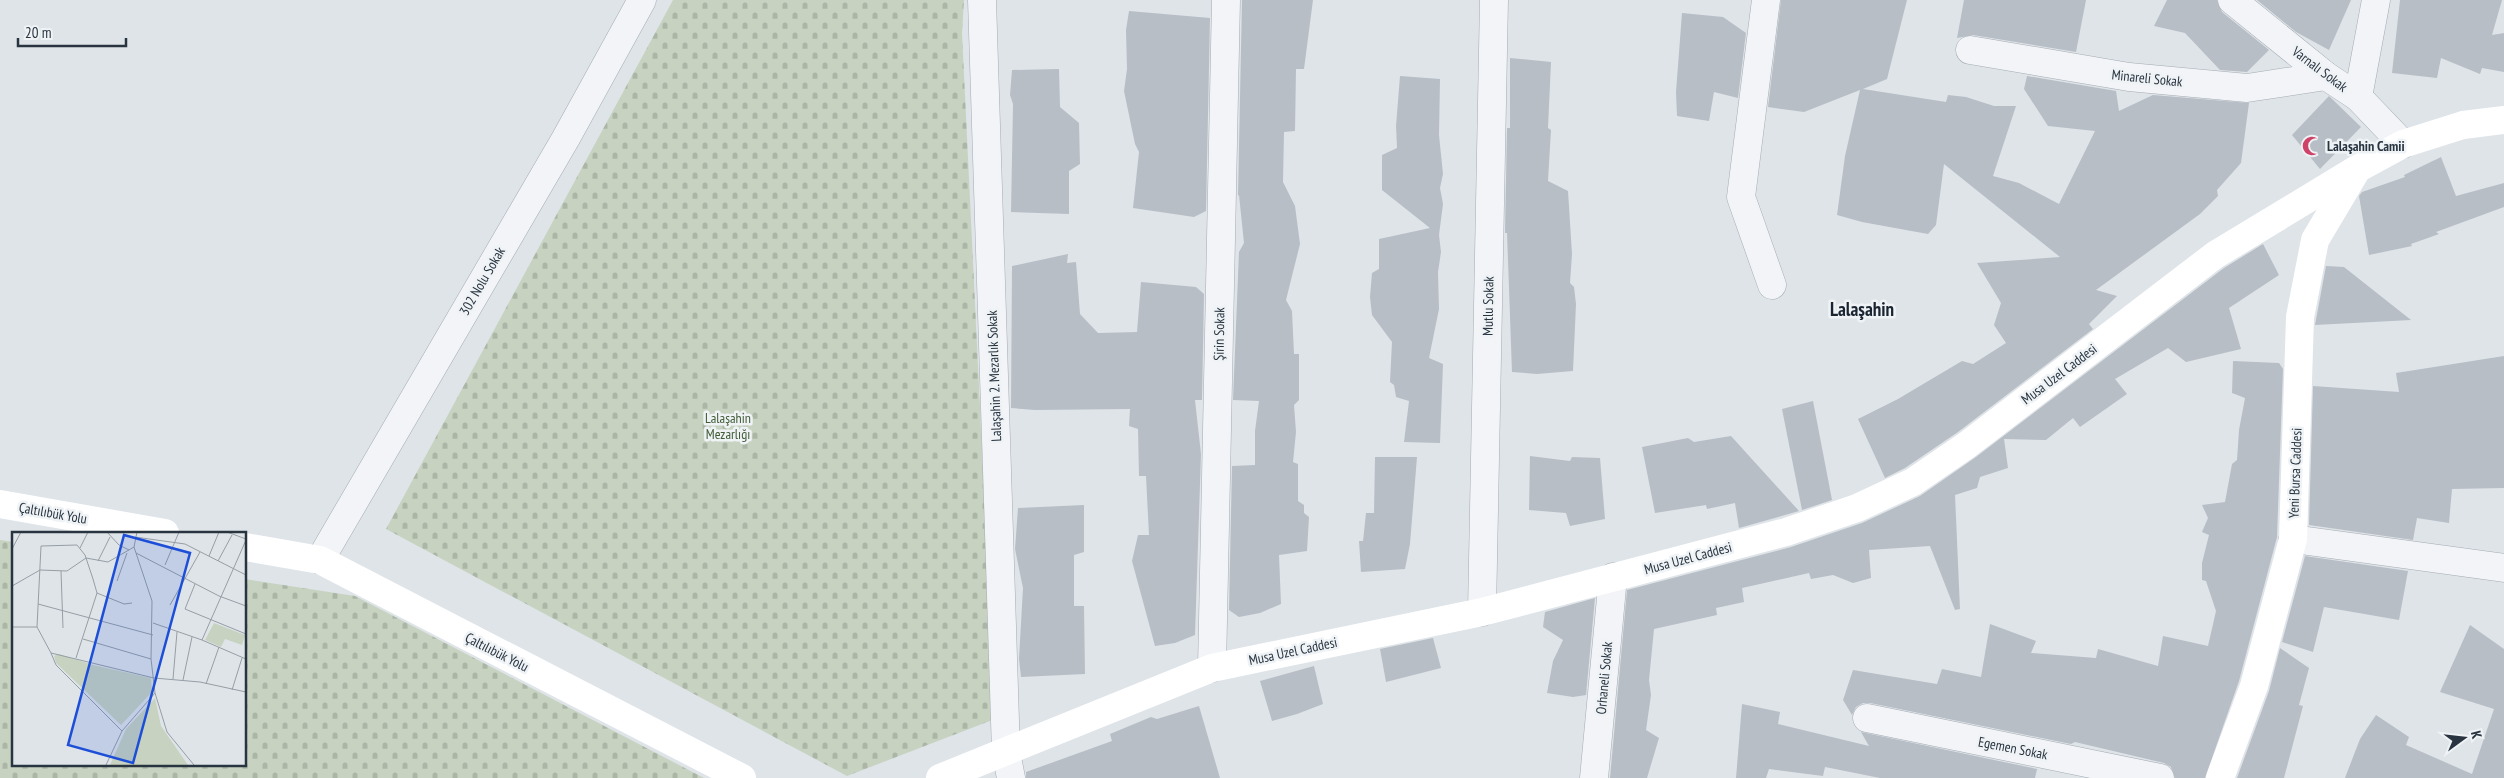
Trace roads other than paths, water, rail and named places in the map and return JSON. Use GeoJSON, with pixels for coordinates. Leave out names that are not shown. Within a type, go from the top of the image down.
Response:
{"type":"FeatureCollection","features":[{"type":"Feature","properties":{"kind":"main road","name":"Musa Uzel Caddesi"},"geometry":{"type":"LineString","coordinates":[[940,778],[1009,765],[1212,668],[1482,612],[1786,532],[1857,508],[1913,482],[1967,445],[2215,255],[2356,169],[2403,144],[2463,125],[2504,120]]}},
{"type":"Feature","properties":{"kind":"main road","name":"Yeni Bursa Caddesi"},"geometry":{"type":"LineString","coordinates":[[2220,778],[2254,686],[2293,539],[2300,317],[2316,240],[2356,169]]}},
{"type":"Feature","properties":{"kind":"main road","name":"Çaltılıbük Yolu"},"geometry":{"type":"LineString","coordinates":[[0,504],[159,532]]}},
{"type":"Feature","properties":{"kind":"main road","name":"Çaltılıbük Yolu"},"geometry":{"type":"LineString","coordinates":[[246,547],[320,560],[742,778]]}},
{"type":"Feature","properties":{"kind":"street","name":"302 Nolu Sokak"},"geometry":{"type":"LineString","coordinates":[[320,560],[566,138],[642,0]]}},
{"type":"Feature","properties":{"kind":"street","name":"Lalaşahin 2. Mezarlık Sokak"},"geometry":{"type":"LineString","coordinates":[[982,0],[1009,765]]}},
{"type":"Feature","properties":{"kind":"street","name":"Şirin Sokak"},"geometry":{"type":"LineString","coordinates":[[1212,668],[1226,0]]}},
{"type":"Feature","properties":{"kind":"street","name":"Mutlu Sokak"},"geometry":{"type":"LineString","coordinates":[[1482,612],[1494,0]]}},
{"type":"Feature","properties":{"kind":"street"},"geometry":{"type":"LineString","coordinates":[[1766,0],[1741,197],[1772,285]]}},
{"type":"Feature","properties":{"kind":"street","name":"Varnalı Sokak"},"geometry":{"type":"LineString","coordinates":[[2232,0],[2326,76],[2358,97],[2403,144]]}},
{"type":"Feature","properties":{"kind":"street"},"geometry":{"type":"LineString","coordinates":[[2358,97],[2376,0]]}},
{"type":"Feature","properties":{"kind":"street","name":"Minareli Sokak"},"geometry":{"type":"LineString","coordinates":[[1970,50],[2129,77],[2247,88],[2326,76]]}},
{"type":"Feature","properties":{"kind":"street"},"geometry":{"type":"LineString","coordinates":[[2293,539],[2504,568]]}},
{"type":"Feature","properties":{"kind":"street","name":"Orhaneli Sokak"},"geometry":{"type":"LineString","coordinates":[[1594,778],[1613,577]]}},
{"type":"Feature","properties":{"kind":"street","name":"Egemen Sokak"},"geometry":{"type":"LineString","coordinates":[[1867,718],[2160,778]]}},
{"type":"Feature","properties":{"kind":"place","name":"Lalaşahin Camii"},"geometry":{"type":"Point","coordinates":[2312,146]}},
{"type":"Feature","properties":{"kind":"district","name":"Lalaşahin"},"geometry":{"type":"Point","coordinates":[1862,309]}},
{"type":"Feature","properties":{"kind":"park label","name":"Lalaşahin Mezarlığı"},"geometry":{"type":"Point","coordinates":[728,426]}}]}
